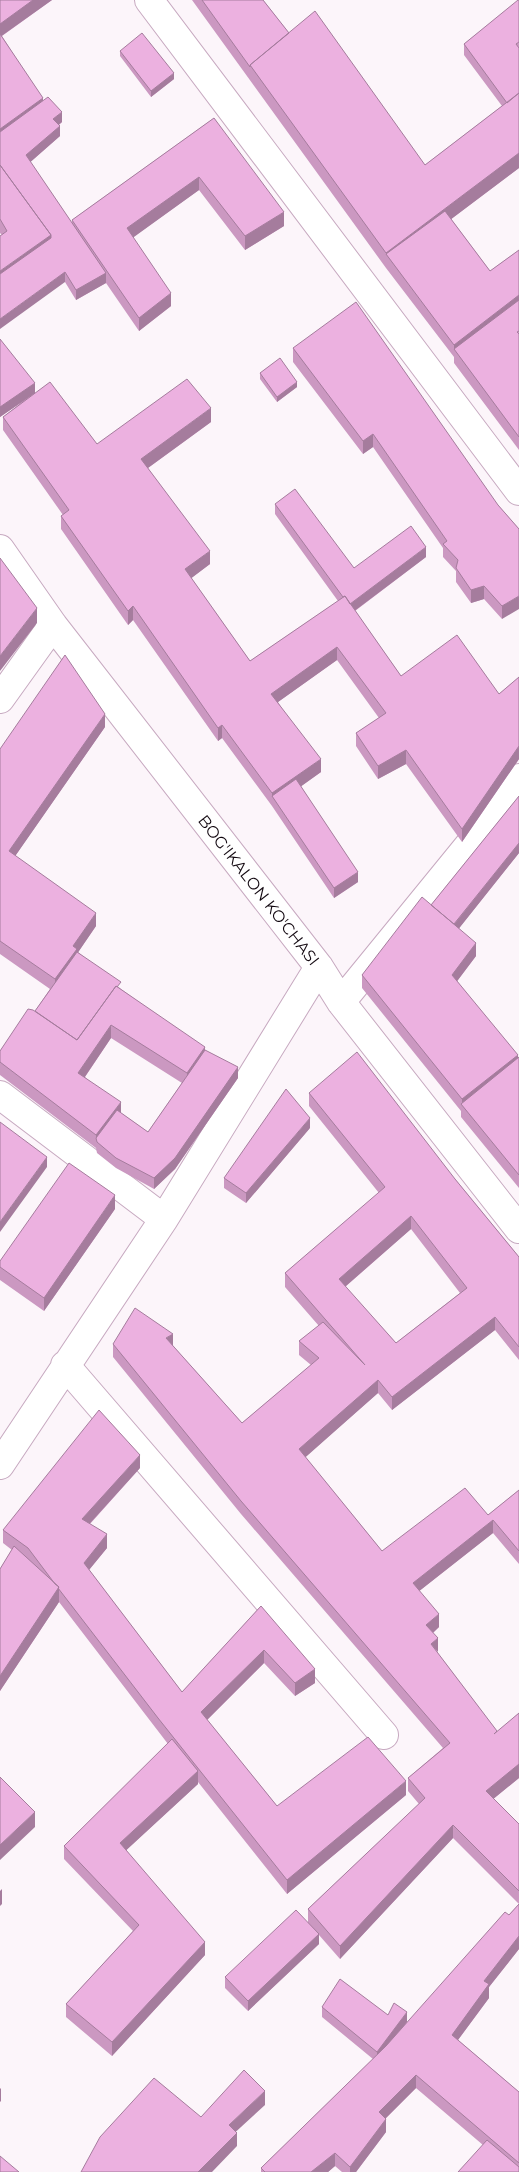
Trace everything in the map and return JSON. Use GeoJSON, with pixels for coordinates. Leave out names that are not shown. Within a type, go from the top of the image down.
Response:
{"type":"FeatureCollection","features":[{"type":"Feature","properties":{"kind":"street"},"geometry":{"type":"LineString","coordinates":[[149,0],[519,491]]}},
{"type":"Feature","properties":{"kind":"street","name":"BOG'IKALON KO'CHASI"},"geometry":{"type":"LineString","coordinates":[[0,549],[53,625],[319,967],[341,1002],[519,1229]]}},
{"type":"Feature","properties":{"kind":"street"},"geometry":{"type":"LineString","coordinates":[[0,700],[53,625]]}},
{"type":"Feature","properties":{"kind":"street"},"geometry":{"type":"LineString","coordinates":[[341,1002],[478,834],[519,778]]}},
{"type":"Feature","properties":{"kind":"street"},"geometry":{"type":"LineString","coordinates":[[0,1466],[65,1365],[164,1219],[319,967]]}},
{"type":"Feature","properties":{"kind":"street"},"geometry":{"type":"LineString","coordinates":[[0,1095],[164,1219]]}},
{"type":"Feature","properties":{"kind":"street"},"geometry":{"type":"LineString","coordinates":[[65,1365],[384,1735]]}},
{"type":"Feature","properties":{"kind":"building"},"geometry":{"type":"Polygon","coordinates":[[[0,0],[33,0],[0,24],[0,0]]]}},
{"type":"Feature","properties":{"kind":"building"},"geometry":{"type":"Polygon","coordinates":[[[202,0],[263,0],[289,33],[250,65],[250,67],[202,0]]]}},
{"type":"Feature","properties":{"kind":"building"},"geometry":{"type":"Polygon","coordinates":[[[518,0],[519,42],[516,44],[519,48],[519,93],[507,103],[464,44],[518,0]]]}},
{"type":"Feature","properties":{"kind":"building"},"geometry":{"type":"Polygon","coordinates":[[[315,11],[425,165],[519,93],[519,153],[386,253],[250,65],[315,11]]]}},
{"type":"Feature","properties":{"kind":"building"},"geometry":{"type":"Polygon","coordinates":[[[142,33],[174,73],[151,91],[120,51],[142,33]]]}},
{"type":"Feature","properties":{"kind":"building"},"geometry":{"type":"Polygon","coordinates":[[[0,34],[43,98],[0,129],[0,34]]]}},
{"type":"Feature","properties":{"kind":"building"},"geometry":{"type":"Polygon","coordinates":[[[48,97],[62,112],[53,119],[60,126],[26,155],[106,273],[76,290],[65,272],[0,319],[0,274],[51,238],[51,235],[0,165],[0,132],[48,97]]]}},
{"type":"Feature","properties":{"kind":"building"},"geometry":{"type":"Polygon","coordinates":[[[214,118],[284,212],[245,236],[199,177],[127,228],[171,293],[139,318],[72,220],[214,118]]]}},
{"type":"Feature","properties":{"kind":"building"},"geometry":{"type":"Polygon","coordinates":[[[0,165],[51,235],[0,271],[0,236],[7,231],[0,219],[0,165]]]}},
{"type":"Feature","properties":{"kind":"building"},"geometry":{"type":"Polygon","coordinates":[[[445,211],[490,271],[519,250],[519,295],[454,345],[386,254],[445,211]]]}},
{"type":"Feature","properties":{"kind":"building"},"geometry":{"type":"Polygon","coordinates":[[[519,300],[519,331],[517,332],[519,334],[519,437],[454,349],[519,300]]]}},
{"type":"Feature","properties":{"kind":"building"},"geometry":{"type":"Polygon","coordinates":[[[356,302],[498,505],[519,529],[519,596],[502,606],[484,586],[471,590],[456,568],[458,560],[443,544],[447,541],[373,434],[363,441],[293,348],[356,302]]]}},
{"type":"Feature","properties":{"kind":"building"},"geometry":{"type":"Polygon","coordinates":[[[0,339],[35,383],[0,407],[0,339]]]}},
{"type":"Feature","properties":{"kind":"building"},"geometry":{"type":"Polygon","coordinates":[[[280,358],[297,382],[277,397],[260,373],[280,358]]]}},
{"type":"Feature","properties":{"kind":"building"},"geometry":{"type":"Polygon","coordinates":[[[187,379],[211,408],[141,459],[210,551],[185,569],[250,661],[345,596],[401,676],[457,635],[499,694],[519,677],[519,746],[462,829],[406,750],[378,766],[356,733],[386,713],[337,647],[271,694],[321,759],[272,793],[222,725],[218,728],[133,606],[128,611],[61,516],[69,510],[3,417],[50,382],[97,444],[187,379]]]}},
{"type":"Feature","properties":{"kind":"building"},"geometry":{"type":"Polygon","coordinates":[[[295,489],[354,568],[411,526],[426,547],[350,604],[275,504],[295,489]]]}},
{"type":"Feature","properties":{"kind":"building"},"geometry":{"type":"Polygon","coordinates":[[[0,558],[37,608],[0,656],[0,558]]]}},
{"type":"Feature","properties":{"kind":"building"},"geometry":{"type":"Polygon","coordinates":[[[65,655],[105,714],[9,851],[96,913],[73,946],[77,949],[55,979],[0,941],[0,749],[65,655]]]}},
{"type":"Feature","properties":{"kind":"building"},"geometry":{"type":"Polygon","coordinates":[[[296,779],[358,872],[334,888],[272,796],[296,779]]]}},
{"type":"Feature","properties":{"kind":"building"},"geometry":{"type":"Polygon","coordinates":[[[519,796],[519,843],[454,924],[431,905],[519,796]]]}},
{"type":"Feature","properties":{"kind":"building"},"geometry":{"type":"Polygon","coordinates":[[[422,897],[476,943],[452,975],[518,1055],[462,1099],[362,975],[422,897]]]}},
{"type":"Feature","properties":{"kind":"building"},"geometry":{"type":"Polygon","coordinates":[[[77,952],[121,982],[116,986],[77,1040],[35,1011],[77,952]]]}},
{"type":"Feature","properties":{"kind":"building"},"geometry":{"type":"Polygon","coordinates":[[[116,986],[205,1047],[187,1073],[111,1025],[78,1073],[121,1102],[96,1135],[0,1062],[0,1051],[28,1009],[33,1010],[77,1040],[116,986]]]}},
{"type":"Feature","properties":{"kind":"building"},"geometry":{"type":"Polygon","coordinates":[[[205,1050],[238,1067],[175,1158],[154,1178],[116,1158],[97,1142],[96,1138],[117,1110],[148,1132],[205,1050]]]}},
{"type":"Feature","properties":{"kind":"building"},"geometry":{"type":"Polygon","coordinates":[[[357,1052],[455,1179],[519,1257],[519,1347],[495,1317],[392,1397],[378,1380],[299,1449],[382,1551],[465,1488],[488,1515],[519,1490],[519,1551],[493,1520],[413,1583],[439,1614],[426,1625],[438,1638],[431,1644],[497,1731],[494,1734],[519,1713],[519,1764],[486,1791],[519,1824],[519,1891],[453,1825],[340,1946],[308,1909],[425,1798],[408,1778],[450,1743],[241,1501],[113,1344],[135,1308],[173,1334],[166,1338],[242,1423],[319,1358],[299,1341],[323,1322],[365,1365],[285,1273],[385,1187],[309,1093],[357,1052]],[[411,1216],[339,1279],[396,1343],[467,1288],[411,1216]]]}},
{"type":"Feature","properties":{"kind":"building"},"geometry":{"type":"Polygon","coordinates":[[[519,1057],[519,1175],[461,1104],[519,1057]]]}},
{"type":"Feature","properties":{"kind":"building"},"geometry":{"type":"Polygon","coordinates":[[[286,1089],[310,1118],[246,1193],[224,1178],[286,1089]]]}},
{"type":"Feature","properties":{"kind":"building"},"geometry":{"type":"Polygon","coordinates":[[[0,1122],[47,1157],[0,1222],[0,1122]]]}},
{"type":"Feature","properties":{"kind":"building"},"geometry":{"type":"Polygon","coordinates":[[[69,1163],[115,1195],[44,1298],[0,1267],[0,1261],[69,1163]]]}},
{"type":"Feature","properties":{"kind":"building"},"geometry":{"type":"Polygon","coordinates":[[[99,1410],[140,1455],[82,1519],[107,1534],[84,1563],[182,1692],[261,1606],[315,1669],[295,1683],[264,1650],[201,1712],[277,1806],[368,1737],[406,1781],[287,1880],[158,1718],[28,1548],[3,1530],[99,1410]]]}},
{"type":"Feature","properties":{"kind":"building"},"geometry":{"type":"Polygon","coordinates":[[[14,1546],[59,1587],[0,1676],[0,1569],[14,1546]]]}},
{"type":"Feature","properties":{"kind":"building"},"geometry":{"type":"Polygon","coordinates":[[[172,1739],[198,1771],[120,1843],[205,1942],[112,2042],[66,2004],[139,1925],[64,1846],[172,1739]]]}},
{"type":"Feature","properties":{"kind":"building"},"geometry":{"type":"Polygon","coordinates":[[[0,1777],[35,1812],[0,1845],[0,1777]]]}},
{"type":"Feature","properties":{"kind":"building"},"geometry":{"type":"Polygon","coordinates":[[[519,1904],[519,1936],[484,1981],[489,1984],[452,2035],[519,2092],[519,2163],[416,2075],[379,2112],[386,2119],[350,2167],[335,2153],[311,2172],[265,2172],[261,2168],[386,2046],[505,1912],[509,1915],[519,1904]]]}},
{"type":"Feature","properties":{"kind":"building"},"geometry":{"type":"Polygon","coordinates":[[[296,1910],[319,1934],[248,2001],[225,1977],[296,1910]]]}},
{"type":"Feature","properties":{"kind":"building"},"geometry":{"type":"Polygon","coordinates":[[[340,1979],[388,2015],[394,2003],[407,2012],[377,2052],[322,2007],[340,1979]]]}},
{"type":"Feature","properties":{"kind":"building"},"geometry":{"type":"Polygon","coordinates":[[[244,2070],[265,2091],[229,2125],[237,2133],[198,2172],[81,2172],[100,2137],[154,2078],[201,2117],[244,2070]]]}},
{"type":"Feature","properties":{"kind":"building"},"geometry":{"type":"Polygon","coordinates":[[[487,2140],[519,2167],[519,2172],[458,2172],[487,2140]]]}},
{"type":"Feature","properties":{"kind":"building"},"geometry":{"type":"Polygon","coordinates":[[[0,2156],[19,2172],[0,2172],[0,2156]]]}}]}
